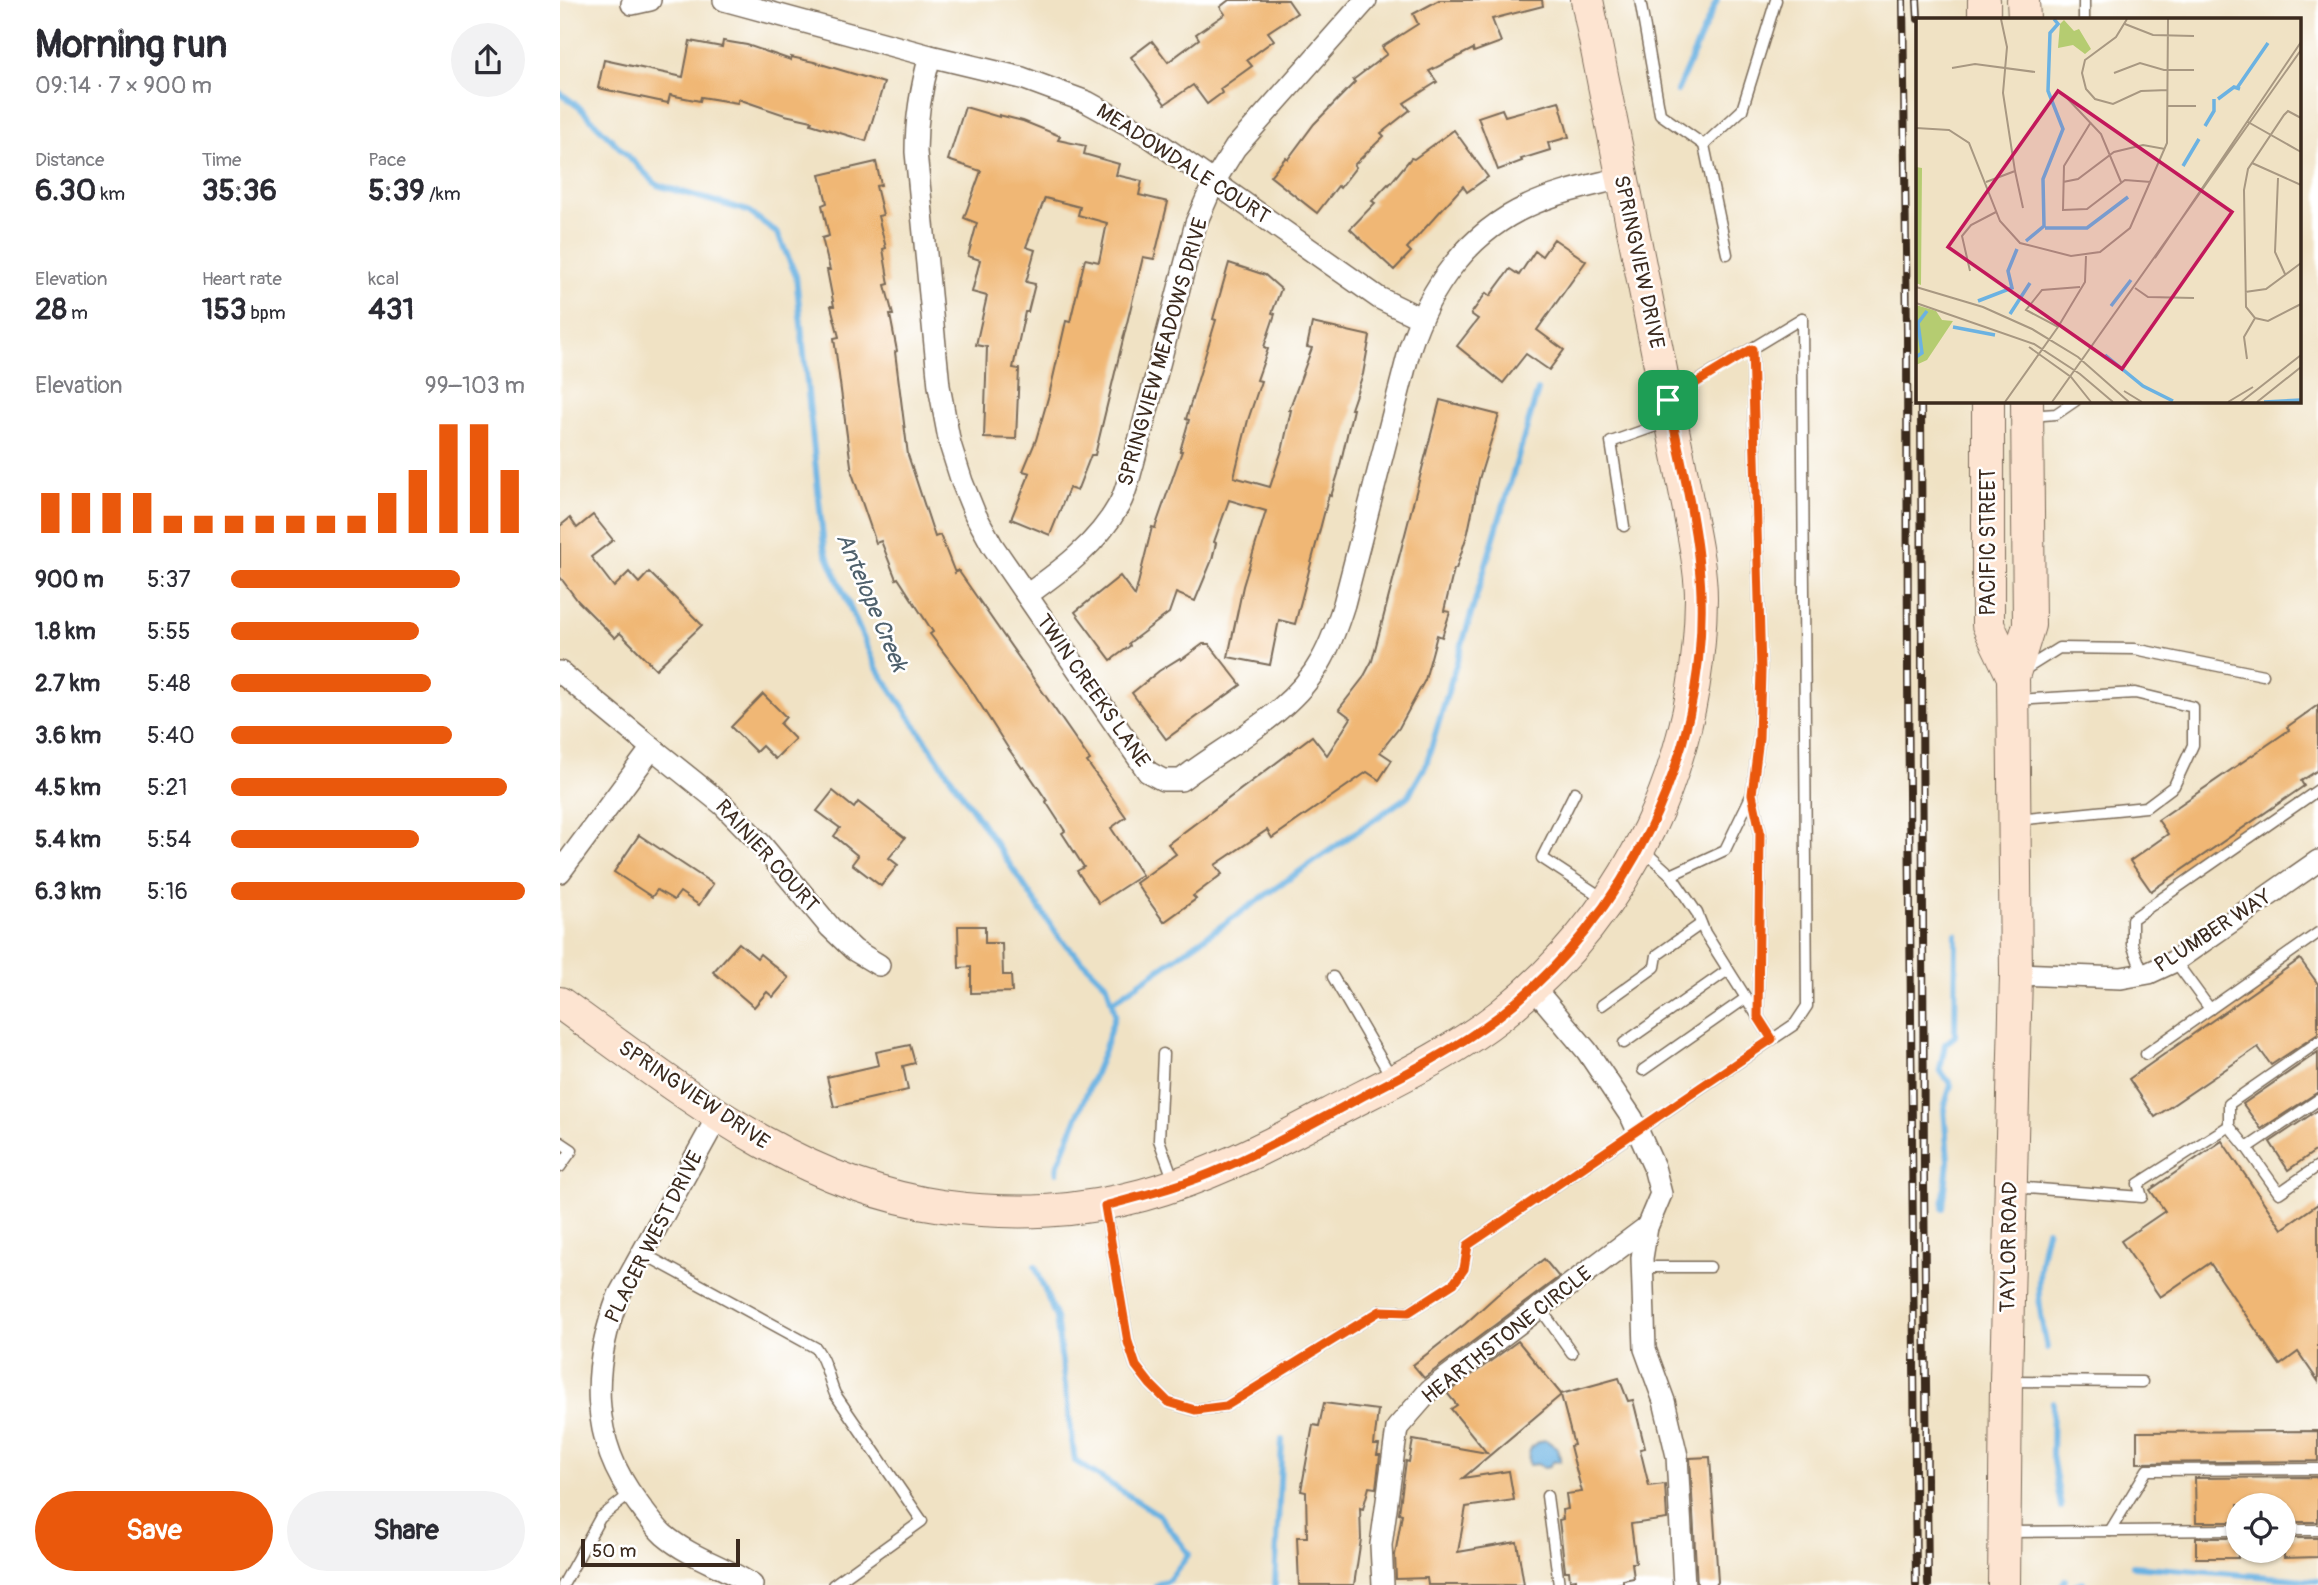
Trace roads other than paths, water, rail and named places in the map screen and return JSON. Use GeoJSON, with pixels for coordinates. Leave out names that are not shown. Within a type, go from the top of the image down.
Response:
{"type":"FeatureCollection","features":[{"type":"Feature","properties":{"kind":"street","name":"MEADOWDALE COURT"},"geometry":{"type":"LineString","coordinates":[[724,0],[1022,78],[1087,102],[1147,135],[1379,298],[1420,318]]}},
{"type":"Feature","properties":{"kind":"street","name":"SPRINGVIEW MEADOWS DRIVE"},"geometry":{"type":"LineString","coordinates":[[1027,595],[1079,556],[1120,503],[1133,464],[1196,223],[1214,182],[1235,148],[1366,0]]}},
{"type":"Feature","properties":{"kind":"street","name":"SPRINGVIEW DRIVE"},"geometry":{"type":"LineString","coordinates":[[560,1003],[718,1116],[789,1157],[862,1187],[898,1198],[983,1211],[1028,1212],[1105,1206],[1176,1186],[1255,1154],[1469,1038],[1533,987],[1565,956],[1609,902],[1640,847],[1678,757],[1690,711],[1701,594],[1670,410],[1587,0]]}},
{"type":"Feature","properties":{"kind":"street"},"geometry":{"type":"LineString","coordinates":[[1984,0],[1984,18]]}},
{"type":"Feature","properties":{"kind":"street"},"geometry":{"type":"LineString","coordinates":[[2024,0],[2024,18]]}},
{"type":"Feature","properties":{"kind":"street","name":"TWIN CREEKS LANE"},"geometry":{"type":"LineString","coordinates":[[930,56],[918,111],[916,152],[943,416],[954,457],[975,514],[992,545],[1148,772],[1163,780],[1181,780],[1269,716],[1299,690],[1321,661],[1343,604],[1420,318],[1436,288],[1475,242],[1499,222],[1527,206],[1559,194],[1621,178]]}},
{"type":"Feature","properties":{"kind":"street","name":"PACIFIC STREET"},"geometry":{"type":"LineString","coordinates":[[1988,402],[1989,625],[2013,689]]}},
{"type":"Feature","properties":{"kind":"street"},"geometry":{"type":"LineString","coordinates":[[1987,500],[2004,479],[2006,434],[2021,406]]}},
{"type":"Feature","properties":{"kind":"street","name":"PACIFIC STREET"},"geometry":{"type":"LineString","coordinates":[[2015,908],[2013,689],[2029,625],[2021,406]]}},
{"type":"Feature","properties":{"kind":"street","name":"RAINIER COURT"},"geometry":{"type":"LineString","coordinates":[[560,672],[722,804],[760,843],[830,928],[854,950],[879,965]]}},
{"type":"Feature","properties":{"kind":"street"},"geometry":{"type":"LineString","coordinates":[[560,872],[652,748]]}},
{"type":"Feature","properties":{"kind":"street","name":"PLUMBER WAY"},"geometry":{"type":"LineString","coordinates":[[2016,974],[2121,978],[2143,974],[2175,961],[2318,861]]}},
{"type":"Feature","properties":{"kind":"street","name":"TAYLOR ROAD"},"geometry":{"type":"LineString","coordinates":[[2004,1585],[2015,908]]}},
{"type":"Feature","properties":{"kind":"street","name":"HEARTHSTONE CIRCLE"},"geometry":{"type":"LineString","coordinates":[[1533,987],[1587,1051],[1632,1118],[1654,1167],[1661,1194],[1647,1227],[1642,1267],[1645,1349],[1664,1401],[1677,1456],[1684,1585]]}},
{"type":"Feature","properties":{"kind":"street","name":"PLACER WEST DRIVE"},"geometry":{"type":"LineString","coordinates":[[718,1116],[619,1295],[607,1326],[599,1391],[604,1439],[612,1462],[630,1494],[664,1535],[699,1558],[752,1585]]}},
{"type":"Feature","properties":{"kind":"street","name":"HEARTHSTONE CIRCLE"},"geometry":{"type":"LineString","coordinates":[[1383,1585],[1381,1545],[1397,1428],[1430,1390],[1647,1227]]}},
{"type":"Feature","properties":{"kind":"lane"},"geometry":{"type":"LineString","coordinates":[[1640,0],[1660,114],[1704,145],[1727,254]]}},
{"type":"Feature","properties":{"kind":"lane"},"geometry":{"type":"LineString","coordinates":[[1704,145],[1742,110],[1776,0]]}},
{"type":"Feature","properties":{"kind":"lane"},"geometry":{"type":"LineString","coordinates":[[2084,0],[2084,18]]}},
{"type":"Feature","properties":{"kind":"lane"},"geometry":{"type":"LineString","coordinates":[[1105,1206],[1128,1342],[1136,1366],[1168,1402],[1195,1410],[1226,1406],[1380,1311],[1409,1312],[1454,1283],[1464,1269],[1468,1245],[1795,1024],[1807,1006],[1802,318],[1752,349],[1670,410],[1611,442],[1623,526]]}},
{"type":"Feature","properties":{"kind":"lane"},"geometry":{"type":"LineString","coordinates":[[1671,875],[1725,850],[1752,794],[1759,738],[1761,671],[1752,349]]}},
{"type":"Feature","properties":{"kind":"lane"},"geometry":{"type":"LineString","coordinates":[[2021,406],[2056,414],[2074,402]]}},
{"type":"Feature","properties":{"kind":"lane"},"geometry":{"type":"LineString","coordinates":[[2013,689],[2059,648],[2135,649],[2263,675]]}},
{"type":"Feature","properties":{"kind":"lane"},"geometry":{"type":"LineString","coordinates":[[2013,689],[2135,693],[2193,706],[2193,745],[2174,786],[2146,807],[2014,821]]}},
{"type":"Feature","properties":{"kind":"lane"},"geometry":{"type":"LineString","coordinates":[[2143,974],[2132,944],[2132,919],[2318,790]]}},
{"type":"Feature","properties":{"kind":"lane"},"geometry":{"type":"LineString","coordinates":[[1575,792],[1542,858],[1609,902]]}},
{"type":"Feature","properties":{"kind":"lane"},"geometry":{"type":"LineString","coordinates":[[1752,794],[1760,831],[1758,1017]]}},
{"type":"Feature","properties":{"kind":"lane"},"geometry":{"type":"LineString","coordinates":[[1640,847],[1671,875],[1697,912],[1701,924],[1728,970],[1772,1039]]}},
{"type":"Feature","properties":{"kind":"lane"},"geometry":{"type":"LineString","coordinates":[[1602,1005],[1655,967],[1657,955],[1701,924]]}},
{"type":"Feature","properties":{"kind":"lane"},"geometry":{"type":"LineString","coordinates":[[2146,1054],[2318,933]]}},
{"type":"Feature","properties":{"kind":"lane"},"geometry":{"type":"LineString","coordinates":[[2175,961],[2210,1009]]}},
{"type":"Feature","properties":{"kind":"lane"},"geometry":{"type":"LineString","coordinates":[[1624,1043],[1728,970]]}},
{"type":"Feature","properties":{"kind":"lane"},"geometry":{"type":"LineString","coordinates":[[1333,978],[1394,1080]]}},
{"type":"Feature","properties":{"kind":"lane"},"geometry":{"type":"LineString","coordinates":[[1643,1070],[1746,998]]}},
{"type":"Feature","properties":{"kind":"lane"},"geometry":{"type":"LineString","coordinates":[[2318,1042],[2229,1104],[2229,1126],[2279,1193],[2318,1166]]}},
{"type":"Feature","properties":{"kind":"lane"},"geometry":{"type":"LineString","coordinates":[[1163,1054],[1159,1140],[1176,1186]]}},
{"type":"Feature","properties":{"kind":"lane"},"geometry":{"type":"LineString","coordinates":[[2247,1149],[2318,1100]]}},
{"type":"Feature","properties":{"kind":"lane"},"geometry":{"type":"LineString","coordinates":[[2011,1186],[2141,1197],[2138,1184],[2229,1126]]}},
{"type":"Feature","properties":{"kind":"lane"},"geometry":{"type":"LineString","coordinates":[[560,1142],[572,1150],[560,1167]]}},
{"type":"Feature","properties":{"kind":"lane"},"geometry":{"type":"LineString","coordinates":[[642,1253],[816,1348],[827,1365],[835,1394],[922,1521],[833,1585]]}},
{"type":"Feature","properties":{"kind":"lane"},"geometry":{"type":"LineString","coordinates":[[1642,1267],[1710,1267]]}},
{"type":"Feature","properties":{"kind":"lane"},"geometry":{"type":"LineString","coordinates":[[1540,1308],[1572,1353]]}},
{"type":"Feature","properties":{"kind":"lane"},"geometry":{"type":"LineString","coordinates":[[2006,1381],[2142,1382]]}},
{"type":"Feature","properties":{"kind":"lane"},"geometry":{"type":"LineString","coordinates":[[2110,1531],[2147,1470],[2318,1469]]}},
{"type":"Feature","properties":{"kind":"lane"},"geometry":{"type":"LineString","coordinates":[[563,1585],[600,1518],[630,1494]]}},
{"type":"Feature","properties":{"kind":"lane"},"geometry":{"type":"LineString","coordinates":[[1547,1496],[1559,1585]]}},
{"type":"Feature","properties":{"kind":"lane"},"geometry":{"type":"LineString","coordinates":[[2005,1532],[2226,1530]]}},
{"type":"Feature","properties":{"kind":"lane"},"geometry":{"type":"LineString","coordinates":[[2296,1530],[2318,1530]]}},
{"type":"Feature","properties":{"kind":"water"},"geometry":{"type":"Polygon","coordinates":[[[1546,1440],[1557,1448],[1561,1461],[1552,1462],[1549,1467],[1544,1468],[1538,1464],[1529,1465],[1531,1448],[1546,1440]]]}},
{"type":"Feature","properties":{"kind":"waterway"},"geometry":{"type":"LineString","coordinates":[[1677,91],[1717,0]]}},
{"type":"Feature","properties":{"kind":"waterway","name":"Antelope Creek"},"geometry":{"type":"LineString","coordinates":[[560,93],[579,107],[657,185],[748,211],[778,234],[796,276],[824,548],[876,667],[1061,940],[1107,985],[1115,1014],[1104,1051],[1057,1172]]}},
{"type":"Feature","properties":{"kind":"waterway"},"geometry":{"type":"LineString","coordinates":[[1112,1002],[1408,796],[1426,765],[1538,390]]}},
{"type":"Feature","properties":{"kind":"waterway"},"geometry":{"type":"LineString","coordinates":[[1943,1208],[1948,1161],[1944,1108],[1951,1085],[1940,1070],[1945,1044],[1955,1036],[1956,934]]}},
{"type":"Feature","properties":{"kind":"waterway"},"geometry":{"type":"LineString","coordinates":[[2047,1230],[2039,1276],[2041,1317],[2047,1348]]}},
{"type":"Feature","properties":{"kind":"waterway","name":"Antelope Creek"},"geometry":{"type":"LineString","coordinates":[[1035,1266],[1056,1318],[1075,1461],[1159,1515],[1189,1554],[1169,1580],[1156,1585]]}},
{"type":"Feature","properties":{"kind":"waterway"},"geometry":{"type":"LineString","coordinates":[[2053,1402],[2052,1455],[2061,1507]]}},
{"type":"Feature","properties":{"kind":"waterway"},"geometry":{"type":"LineString","coordinates":[[1275,1585],[1282,1440]]}},
{"type":"Feature","properties":{"kind":"waterway"},"geometry":{"type":"LineString","coordinates":[[2133,1566],[2318,1581]]}},
{"type":"Feature","properties":{"kind":"waterway"},"geometry":{"type":"LineString","coordinates":[[2062,1585],[2065,1580]]}},
{"type":"Feature","properties":{"kind":"waterway"},"geometry":{"type":"LineString","coordinates":[[2075,1585],[2083,1582]]}},
{"type":"Feature","properties":{"kind":"railway"},"geometry":{"type":"LineString","coordinates":[[1903,0],[1916,1585]]}},
{"type":"Feature","properties":{"kind":"railway"},"geometry":{"type":"LineString","coordinates":[[1917,0],[1918,18]]}},
{"type":"Feature","properties":{"kind":"railway"},"geometry":{"type":"LineString","coordinates":[[1921,402],[1928,1585]]}}]}
